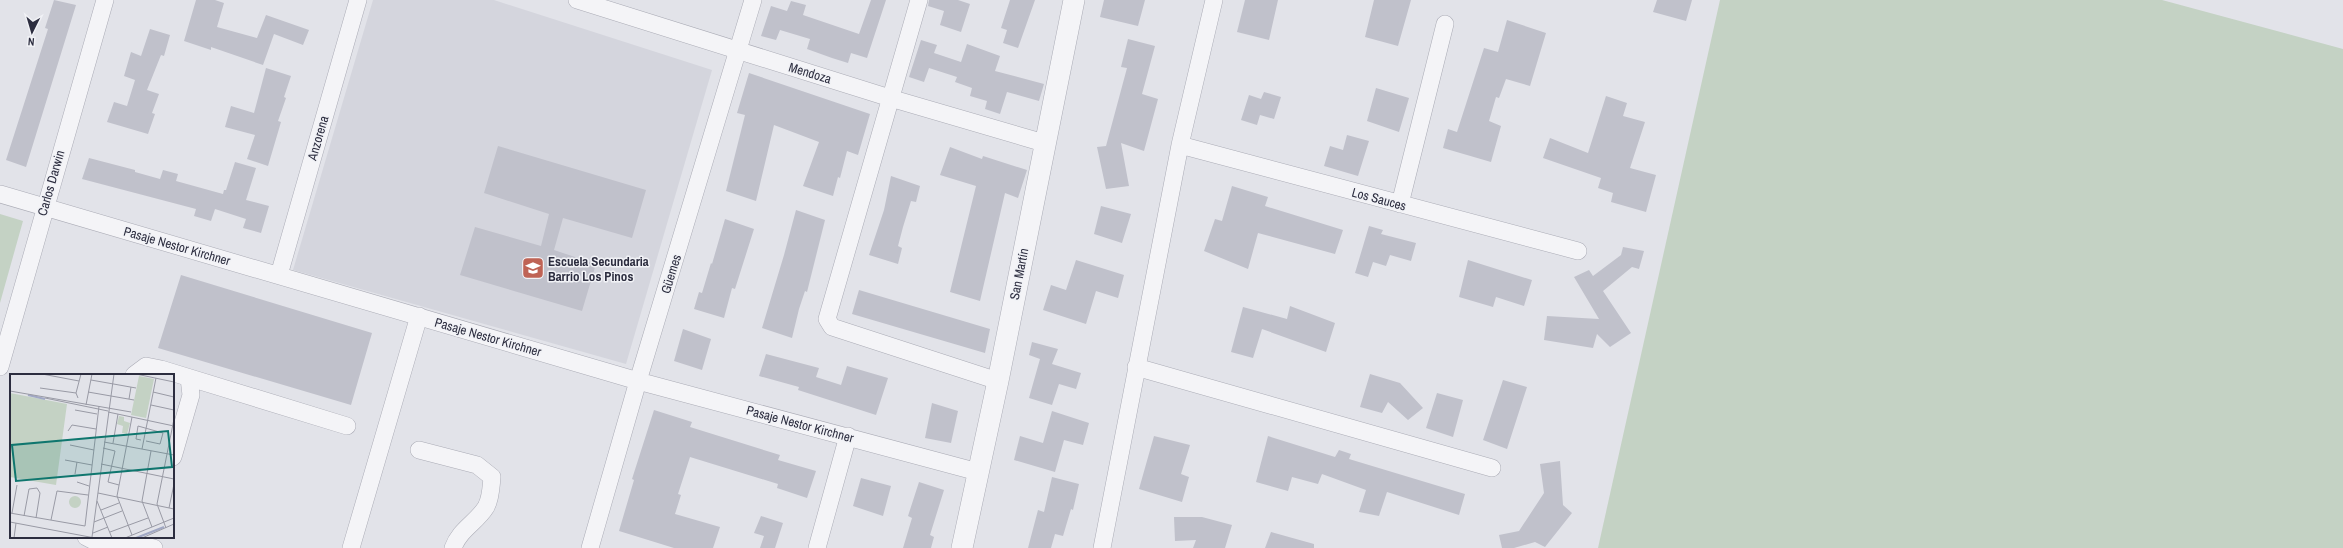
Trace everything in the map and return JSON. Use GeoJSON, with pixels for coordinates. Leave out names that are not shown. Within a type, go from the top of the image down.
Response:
{"type":"FeatureCollection","features":[{"type":"Feature","properties":{"kind":"street","name":"Carlos Darwin"},"geometry":{"type":"LineString","coordinates":[[0,367],[105,0]]}},
{"type":"Feature","properties":{"kind":"street","name":"Anzorena"},"geometry":{"type":"LineString","coordinates":[[279,276],[358,0]]}},
{"type":"Feature","properties":{"kind":"street","name":"Mendoza"},"geometry":{"type":"LineString","coordinates":[[577,0],[890,98],[1044,143]]}},
{"type":"Feature","properties":{"kind":"street","name":"Güemes"},"geometry":{"type":"LineString","coordinates":[[590,548],[638,381],[753,0]]}},
{"type":"Feature","properties":{"kind":"street"},"geometry":{"type":"LineString","coordinates":[[919,0],[827,319],[832,327],[998,381]]}},
{"type":"Feature","properties":{"kind":"street","name":"San Martín"},"geometry":{"type":"LineString","coordinates":[[962,548],[998,381],[1044,143],[1074,0]]}},
{"type":"Feature","properties":{"kind":"street"},"geometry":{"type":"LineString","coordinates":[[1102,548],[1180,145],[1214,0]]}},
{"type":"Feature","properties":{"kind":"street"},"geometry":{"type":"LineString","coordinates":[[1400,204],[1445,24]]}},
{"type":"Feature","properties":{"kind":"street","name":"Los Sauces"},"geometry":{"type":"LineString","coordinates":[[1180,145],[1578,251]]}},
{"type":"Feature","properties":{"kind":"street","name":"Pasaje Nestor Kirchner"},"geometry":{"type":"LineString","coordinates":[[0,194],[638,381],[978,472]]}},
{"type":"Feature","properties":{"kind":"street"},"geometry":{"type":"LineString","coordinates":[[350,548],[419,316]]}},
{"type":"Feature","properties":{"kind":"street"},"geometry":{"type":"LineString","coordinates":[[135,374],[146,366],[347,426]]}},
{"type":"Feature","properties":{"kind":"street"},"geometry":{"type":"LineString","coordinates":[[1136,367],[1492,468]]}},
{"type":"Feature","properties":{"kind":"street"},"geometry":{"type":"LineString","coordinates":[[174,454],[191,395],[189,378]]}},
{"type":"Feature","properties":{"kind":"street"},"geometry":{"type":"LineString","coordinates":[[817,548],[848,436]]}},
{"type":"Feature","properties":{"kind":"street"},"geometry":{"type":"LineString","coordinates":[[419,450],[477,465],[492,477],[491,494],[486,508],[458,536],[453,548]]}},
{"type":"Feature","properties":{"kind":"street"},"geometry":{"type":"LineString","coordinates":[[88,538],[100,544],[150,544]]}},
{"type":"Feature","properties":{"kind":"shaded area"},"geometry":{"type":"Polygon","coordinates":[[[373,0],[494,0],[712,70],[626,364],[293,270],[373,0]]]}},
{"type":"Feature","properties":{"kind":"green space"},"geometry":{"type":"Polygon","coordinates":[[[1720,0],[2162,0],[2343,49],[2343,548],[1598,548],[1720,0]]]}},
{"type":"Feature","properties":{"kind":"green space"},"geometry":{"type":"Polygon","coordinates":[[[0,214],[23,221],[0,303],[0,214]]]}},
{"type":"Feature","properties":{"kind":"building"},"geometry":{"type":"Polygon","coordinates":[[[54,0],[76,5],[26,167],[6,160],[48,29],[45,28],[54,0]]]}},
{"type":"Feature","properties":{"kind":"building"},"geometry":{"type":"Polygon","coordinates":[[[196,0],[215,0],[224,3],[217,27],[257,38],[266,15],[309,30],[303,45],[274,34],[263,65],[211,47],[211,50],[184,41],[196,0]]]}},
{"type":"Feature","properties":{"kind":"building"},"geometry":{"type":"Polygon","coordinates":[[[871,0],[886,0],[867,58],[851,53],[848,63],[832,58],[807,49],[810,39],[780,30],[776,40],[761,36],[771,6],[787,11],[791,1],[806,5],[803,15],[859,34],[871,0]]]}},
{"type":"Feature","properties":{"kind":"building"},"geometry":{"type":"Polygon","coordinates":[[[929,0],[958,0],[970,4],[961,32],[940,25],[944,11],[928,6],[929,0]]]}},
{"type":"Feature","properties":{"kind":"building"},"geometry":{"type":"Polygon","coordinates":[[[1010,0],[1035,0],[1018,48],[1003,43],[1007,30],[1001,28],[1010,0]]]}},
{"type":"Feature","properties":{"kind":"building"},"geometry":{"type":"Polygon","coordinates":[[[1104,0],[1145,0],[1138,26],[1100,17],[1104,0]]]}},
{"type":"Feature","properties":{"kind":"building"},"geometry":{"type":"Polygon","coordinates":[[[1245,0],[1278,0],[1269,40],[1237,32],[1245,0]]]}},
{"type":"Feature","properties":{"kind":"building"},"geometry":{"type":"Polygon","coordinates":[[[1374,0],[1411,0],[1398,46],[1365,37],[1374,0]]]}},
{"type":"Feature","properties":{"kind":"building"},"geometry":{"type":"Polygon","coordinates":[[[1657,0],[1692,0],[1686,21],[1653,12],[1657,0]]]}},
{"type":"Feature","properties":{"kind":"building"},"geometry":{"type":"Polygon","coordinates":[[[1507,20],[1546,33],[1530,86],[1506,79],[1499,98],[1496,97],[1489,121],[1501,126],[1491,162],[1443,148],[1448,129],[1457,132],[1484,48],[1498,52],[1507,20]]]}},
{"type":"Feature","properties":{"kind":"building"},"geometry":{"type":"Polygon","coordinates":[[[150,29],[170,35],[164,56],[161,55],[147,90],[159,94],[152,113],[155,114],[148,134],[107,122],[114,102],[127,106],[135,80],[124,76],[131,52],[141,56],[150,29]]]}},
{"type":"Feature","properties":{"kind":"building"},"geometry":{"type":"Polygon","coordinates":[[[1128,39],[1155,46],[1142,94],[1158,99],[1144,151],[1121,143],[1129,186],[1106,189],[1097,147],[1106,146],[1127,68],[1121,67],[1128,39]]]}},
{"type":"Feature","properties":{"kind":"building"},"geometry":{"type":"Polygon","coordinates":[[[921,40],[937,45],[934,53],[961,62],[967,44],[1000,56],[995,71],[1044,84],[1039,101],[1007,92],[1000,114],[985,109],[987,101],[970,96],[972,88],[955,82],[957,77],[929,68],[924,82],[909,77],[921,40]]]}},
{"type":"Feature","properties":{"kind":"building"},"geometry":{"type":"Polygon","coordinates":[[[266,68],[291,76],[284,97],[286,98],[278,121],[281,122],[268,166],[247,159],[255,135],[225,127],[231,106],[254,113],[266,68]]]}},
{"type":"Feature","properties":{"kind":"building"},"geometry":{"type":"Polygon","coordinates":[[[749,73],[870,114],[858,155],[847,151],[840,178],[838,177],[833,196],[803,186],[819,142],[774,125],[756,201],[726,191],[745,115],[737,113],[749,73]]]}},
{"type":"Feature","properties":{"kind":"building"},"geometry":{"type":"Polygon","coordinates":[[[1376,88],[1409,98],[1399,132],[1367,121],[1376,88]]]}},
{"type":"Feature","properties":{"kind":"building"},"geometry":{"type":"Polygon","coordinates":[[[1264,92],[1281,97],[1274,119],[1260,115],[1257,125],[1241,120],[1249,95],[1261,99],[1264,92]]]}},
{"type":"Feature","properties":{"kind":"building"},"geometry":{"type":"Polygon","coordinates":[[[1606,96],[1627,103],[1623,116],[1645,122],[1630,168],[1656,175],[1646,212],[1611,202],[1613,193],[1598,188],[1601,178],[1543,158],[1550,138],[1588,153],[1606,96]]]}},
{"type":"Feature","properties":{"kind":"building"},"geometry":{"type":"Polygon","coordinates":[[[1347,135],[1369,141],[1358,176],[1324,166],[1330,146],[1343,150],[1347,135]]]}},
{"type":"Feature","properties":{"kind":"building"},"geometry":{"type":"Polygon","coordinates":[[[498,146],[646,190],[632,238],[563,218],[554,250],[596,264],[582,311],[460,275],[475,227],[541,246],[549,214],[484,193],[498,146]]]}},
{"type":"Feature","properties":{"kind":"building"},"geometry":{"type":"Polygon","coordinates":[[[950,147],[982,159],[983,156],[1027,170],[1018,198],[1005,193],[980,301],[950,292],[976,186],[940,175],[950,147]]]}},
{"type":"Feature","properties":{"kind":"building"},"geometry":{"type":"Polygon","coordinates":[[[89,158],[135,170],[135,172],[160,179],[163,170],[178,174],[176,181],[223,194],[224,190],[226,190],[235,162],[256,168],[246,200],[269,206],[261,233],[243,228],[246,219],[215,209],[211,221],[194,216],[196,209],[82,179],[89,158]]]}},
{"type":"Feature","properties":{"kind":"building"},"geometry":{"type":"Polygon","coordinates":[[[891,176],[920,186],[916,202],[911,201],[903,227],[898,246],[902,248],[898,264],[869,255],[884,210],[891,176]]]}},
{"type":"Feature","properties":{"kind":"building"},"geometry":{"type":"Polygon","coordinates":[[[1232,186],[1268,197],[1265,206],[1343,230],[1335,254],[1258,233],[1248,269],[1204,251],[1215,219],[1222,221],[1232,186]]]}},
{"type":"Feature","properties":{"kind":"building"},"geometry":{"type":"Polygon","coordinates":[[[1101,206],[1131,214],[1122,243],[1094,234],[1101,206]]]}},
{"type":"Feature","properties":{"kind":"building"},"geometry":{"type":"Polygon","coordinates":[[[796,210],[825,220],[807,292],[805,291],[799,309],[792,338],[762,328],[796,210]]]}},
{"type":"Feature","properties":{"kind":"building"},"geometry":{"type":"Polygon","coordinates":[[[725,219],[754,229],[735,289],[732,288],[724,318],[694,309],[699,292],[702,293],[711,263],[712,264],[725,219]]]}},
{"type":"Feature","properties":{"kind":"building"},"geometry":{"type":"Polygon","coordinates":[[[1369,226],[1383,230],[1381,234],[1416,243],[1411,261],[1390,255],[1386,266],[1373,262],[1368,277],[1355,273],[1369,226]]]}},
{"type":"Feature","properties":{"kind":"building"},"geometry":{"type":"Polygon","coordinates":[[[1623,247],[1644,251],[1639,269],[1632,267],[1603,291],[1631,333],[1610,347],[1597,334],[1593,348],[1544,340],[1547,316],[1599,319],[1574,277],[1589,270],[1593,276],[1621,255],[1623,247]]]}},
{"type":"Feature","properties":{"kind":"building"},"geometry":{"type":"Polygon","coordinates":[[[1076,260],[1124,275],[1118,298],[1096,291],[1086,324],[1043,310],[1051,285],[1066,290],[1076,260]]]}},
{"type":"Feature","properties":{"kind":"building"},"geometry":{"type":"Polygon","coordinates":[[[1468,260],[1532,280],[1524,306],[1496,297],[1493,307],[1459,297],[1468,260]]]}},
{"type":"Feature","properties":{"kind":"building"},"geometry":{"type":"Polygon","coordinates":[[[181,275],[372,333],[351,405],[158,348],[181,275]]]}},
{"type":"Feature","properties":{"kind":"building"},"geometry":{"type":"Polygon","coordinates":[[[859,290],[990,329],[985,353],[852,314],[859,290]]]}},
{"type":"Feature","properties":{"kind":"building"},"geometry":{"type":"Polygon","coordinates":[[[1290,306],[1335,323],[1326,352],[1262,329],[1253,358],[1231,352],[1243,307],[1287,319],[1290,306]]]}},
{"type":"Feature","properties":{"kind":"building"},"geometry":{"type":"Polygon","coordinates":[[[683,329],[711,339],[702,370],[674,361],[683,329]]]}},
{"type":"Feature","properties":{"kind":"building"},"geometry":{"type":"Polygon","coordinates":[[[1032,342],[1058,349],[1052,364],[1081,373],[1076,389],[1059,384],[1052,405],[1029,398],[1040,359],[1029,355],[1032,342]]]}},
{"type":"Feature","properties":{"kind":"building"},"geometry":{"type":"Polygon","coordinates":[[[766,354],[819,368],[816,377],[841,385],[847,366],[888,378],[876,415],[798,390],[799,387],[759,376],[766,354]]]}},
{"type":"Feature","properties":{"kind":"building"},"geometry":{"type":"Polygon","coordinates":[[[1370,374],[1400,383],[1423,408],[1408,420],[1388,402],[1382,413],[1360,407],[1370,374]]]}},
{"type":"Feature","properties":{"kind":"building"},"geometry":{"type":"Polygon","coordinates":[[[1503,380],[1527,387],[1507,449],[1483,440],[1503,380]]]}},
{"type":"Feature","properties":{"kind":"building"},"geometry":{"type":"Polygon","coordinates":[[[1437,393],[1463,400],[1453,437],[1426,428],[1437,393]]]}},
{"type":"Feature","properties":{"kind":"building"},"geometry":{"type":"Polygon","coordinates":[[[932,403],[958,411],[951,443],[925,438],[932,403]]]}},
{"type":"Feature","properties":{"kind":"building"},"geometry":{"type":"Polygon","coordinates":[[[654,410],[692,422],[690,427],[780,455],[778,460],[816,471],[807,498],[777,488],[778,484],[690,457],[678,494],[681,495],[675,514],[720,527],[713,548],[674,548],[619,531],[634,480],[632,479],[654,410]]]}},
{"type":"Feature","properties":{"kind":"building"},"geometry":{"type":"Polygon","coordinates":[[[1052,411],[1089,423],[1083,445],[1064,440],[1055,472],[1014,460],[1020,436],[1043,443],[1052,411]]]}},
{"type":"Feature","properties":{"kind":"building"},"geometry":{"type":"Polygon","coordinates":[[[1154,436],[1190,445],[1181,474],[1189,477],[1182,502],[1139,489],[1154,436]]]}},
{"type":"Feature","properties":{"kind":"building"},"geometry":{"type":"Polygon","coordinates":[[[1268,436],[1335,457],[1339,450],[1351,454],[1349,459],[1465,494],[1459,515],[1387,492],[1379,516],[1359,512],[1366,490],[1322,474],[1318,484],[1292,477],[1288,491],[1256,482],[1268,436]]]}},
{"type":"Feature","properties":{"kind":"building"},"geometry":{"type":"Polygon","coordinates":[[[1560,461],[1563,505],[1572,513],[1545,547],[1535,542],[1514,548],[1502,548],[1499,535],[1519,531],[1544,493],[1540,464],[1560,461]]]}},
{"type":"Feature","properties":{"kind":"building"},"geometry":{"type":"Polygon","coordinates":[[[1052,477],[1079,484],[1073,510],[1071,509],[1063,536],[1055,534],[1051,548],[1028,548],[1038,510],[1044,512],[1052,477]]]}},
{"type":"Feature","properties":{"kind":"building"},"geometry":{"type":"Polygon","coordinates":[[[861,478],[891,486],[883,516],[853,506],[861,478]]]}},
{"type":"Feature","properties":{"kind":"building"},"geometry":{"type":"Polygon","coordinates":[[[919,482],[944,490],[930,535],[934,537],[931,548],[903,548],[912,518],[908,516],[919,482]]]}},
{"type":"Feature","properties":{"kind":"building"},"geometry":{"type":"Polygon","coordinates":[[[761,516],[783,523],[775,548],[760,548],[764,536],[754,533],[761,516]]]}},
{"type":"Feature","properties":{"kind":"building"},"geometry":{"type":"Polygon","coordinates":[[[1174,517],[1202,517],[1232,525],[1225,548],[1193,548],[1196,540],[1175,541],[1174,517]]]}},
{"type":"Feature","properties":{"kind":"building"},"geometry":{"type":"Polygon","coordinates":[[[1271,532],[1314,544],[1314,548],[1265,548],[1271,532]]]}},
{"type":"Feature","properties":{"kind":"place","name":"Escuela Secundaria Barrio Los Pinos"},"geometry":{"type":"Point","coordinates":[533,268]}}]}
